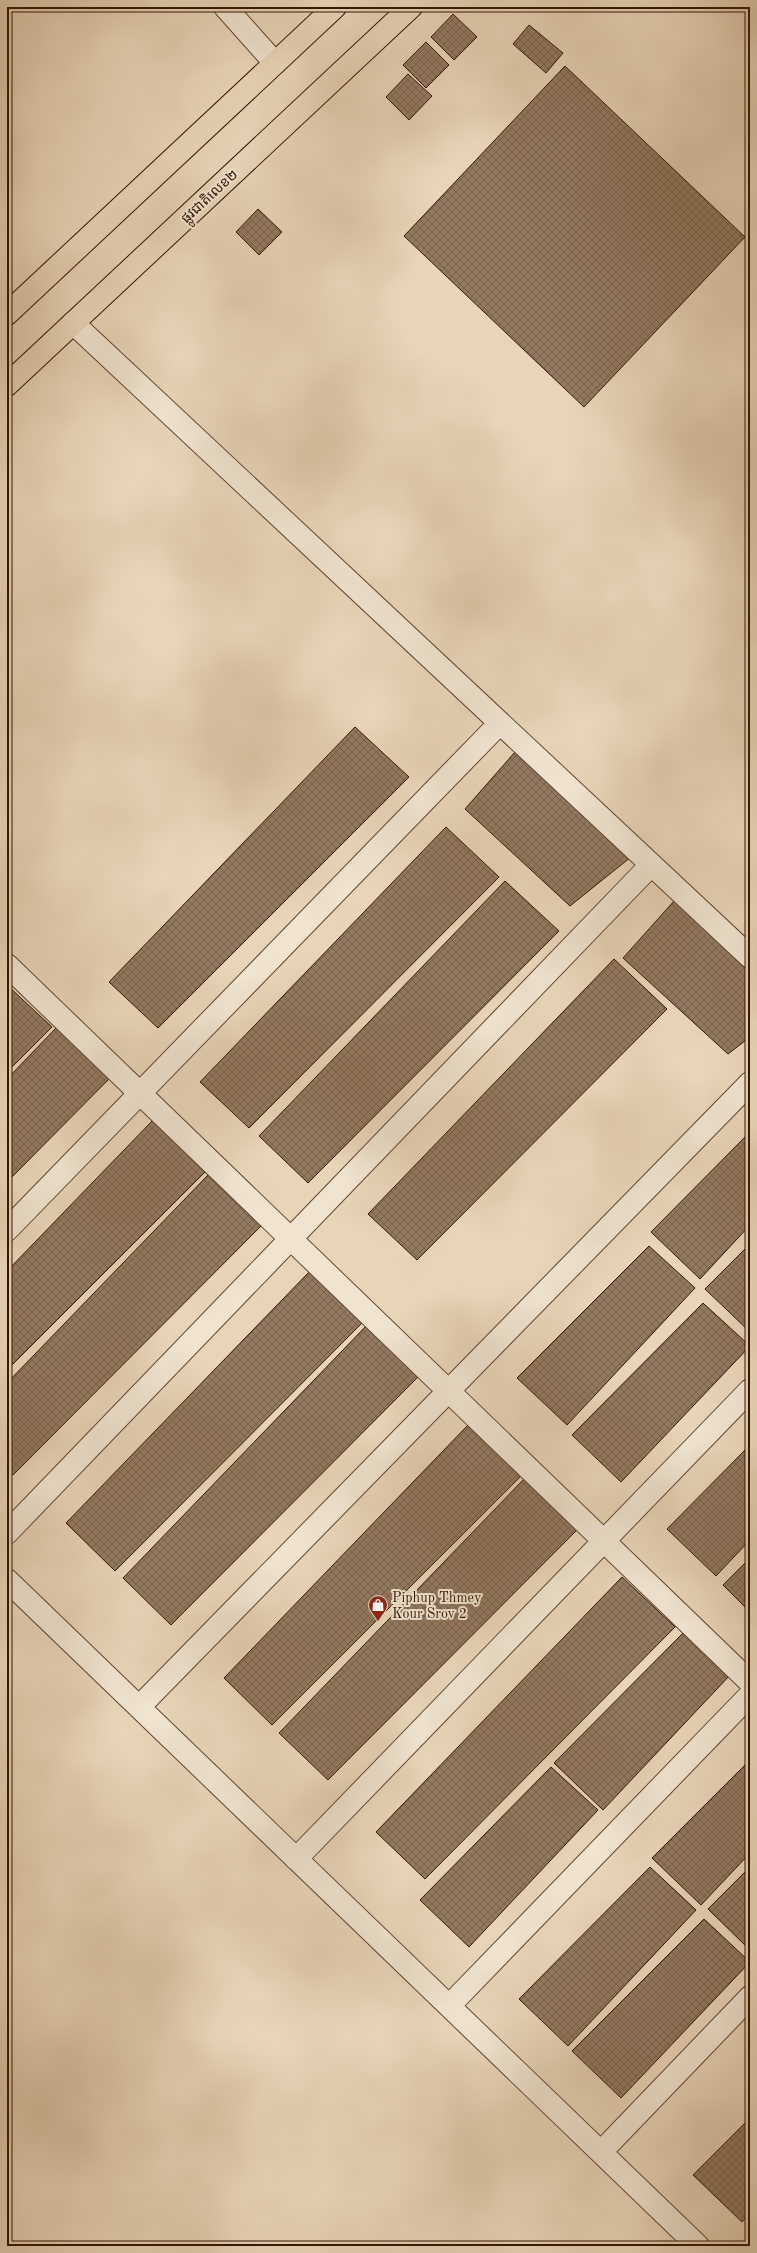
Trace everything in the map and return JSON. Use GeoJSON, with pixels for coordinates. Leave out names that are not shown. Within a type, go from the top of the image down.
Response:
{"type":"FeatureCollection","features":[{"type":"Feature","properties":{"kind":"highway"},"geometry":{"type":"LineString","coordinates":[[7,314],[335,7]]}},
{"type":"Feature","properties":{"kind":"highway","name":"ផ្លូវជាតិលេខ២"},"geometry":{"type":"LineString","coordinates":[[7,385],[411,7]]}},
{"type":"Feature","properties":{"kind":"street"},"geometry":{"type":"LineString","coordinates":[[225,7],[275,63]]}},
{"type":"Feature","properties":{"kind":"street"},"geometry":{"type":"LineString","coordinates":[[73,323],[750,957]]}},
{"type":"Feature","properties":{"kind":"street"},"geometry":{"type":"LineString","coordinates":[[7,1230],[500,723]]}},
{"type":"Feature","properties":{"kind":"street"},"geometry":{"type":"LineString","coordinates":[[7,1533],[651,865]]}},
{"type":"Feature","properties":{"kind":"street"},"geometry":{"type":"LineString","coordinates":[[7,965],[750,1682]]}},
{"type":"Feature","properties":{"kind":"street"},"geometry":{"type":"LineString","coordinates":[[139,1707],[750,1083]]}},
{"type":"Feature","properties":{"kind":"street"},"geometry":{"type":"LineString","coordinates":[[296,1859],[750,1390]]}},
{"type":"Feature","properties":{"kind":"street"},"geometry":{"type":"LineString","coordinates":[[7,1580],[698,2246]]}},
{"type":"Feature","properties":{"kind":"street"},"geometry":{"type":"LineString","coordinates":[[449,2006],[750,1695]]}},
{"type":"Feature","properties":{"kind":"street"},"geometry":{"type":"LineString","coordinates":[[601,2152],[750,1997]]}},
{"type":"Feature","properties":{"kind":"building"},"geometry":{"type":"Polygon","coordinates":[[[453,14],[477,37],[454,60],[431,37],[453,14]]]}},
{"type":"Feature","properties":{"kind":"building"},"geometry":{"type":"Polygon","coordinates":[[[529,25],[563,53],[546,73],[513,44],[529,25]]]}},
{"type":"Feature","properties":{"kind":"building"},"geometry":{"type":"Polygon","coordinates":[[[426,42],[449,65],[426,88],[403,65],[426,42]]]}},
{"type":"Feature","properties":{"kind":"building"},"geometry":{"type":"Polygon","coordinates":[[[565,66],[745,237],[584,407],[404,236],[565,66]]]}},
{"type":"Feature","properties":{"kind":"building"},"geometry":{"type":"Polygon","coordinates":[[[408,74],[432,96],[409,120],[386,97],[408,74]]]}},
{"type":"Feature","properties":{"kind":"building"},"geometry":{"type":"Polygon","coordinates":[[[258,209],[282,232],[259,255],[236,232],[258,209]]]}},
{"type":"Feature","properties":{"kind":"building"},"geometry":{"type":"Polygon","coordinates":[[[355,727],[409,777],[158,1028],[109,982],[355,727]]]}},
{"type":"Feature","properties":{"kind":"building"},"geometry":{"type":"Polygon","coordinates":[[[515,752],[631,857],[570,906],[465,809],[515,752]]]}},
{"type":"Feature","properties":{"kind":"building"},"geometry":{"type":"Polygon","coordinates":[[[446,827],[499,877],[249,1128],[200,1082],[446,827]]]}},
{"type":"Feature","properties":{"kind":"building"},"geometry":{"type":"Polygon","coordinates":[[[505,881],[559,931],[308,1183],[259,1136],[505,881]]]}},
{"type":"Feature","properties":{"kind":"building"},"geometry":{"type":"Polygon","coordinates":[[[674,901],[750,970],[750,1037],[728,1054],[623,958],[674,901]]]}},
{"type":"Feature","properties":{"kind":"building"},"geometry":{"type":"Polygon","coordinates":[[[614,959],[667,1009],[417,1260],[368,1214],[614,959]]]}},
{"type":"Feature","properties":{"kind":"building"},"geometry":{"type":"Polygon","coordinates":[[[7,985],[52,1027],[7,1072],[7,985]]]}},
{"type":"Feature","properties":{"kind":"building"},"geometry":{"type":"Polygon","coordinates":[[[56,1028],[110,1078],[7,1182],[7,1079],[56,1028]]]}},
{"type":"Feature","properties":{"kind":"building"},"geometry":{"type":"Polygon","coordinates":[[[155,1118],[209,1168],[7,1370],[7,1271],[155,1118]]]}},
{"type":"Feature","properties":{"kind":"building"},"geometry":{"type":"Polygon","coordinates":[[[750,1132],[750,1225],[700,1279],[651,1232],[750,1132]]]}},
{"type":"Feature","properties":{"kind":"building"},"geometry":{"type":"Polygon","coordinates":[[[210,1173],[264,1223],[13,1475],[7,1469],[7,1383],[210,1173]]]}},
{"type":"Feature","properties":{"kind":"building"},"geometry":{"type":"Polygon","coordinates":[[[750,1244],[750,1332],[705,1289],[750,1244]]]}},
{"type":"Feature","properties":{"kind":"building"},"geometry":{"type":"Polygon","coordinates":[[[649,1246],[695,1288],[567,1425],[517,1378],[649,1246]]]}},
{"type":"Feature","properties":{"kind":"building"},"geometry":{"type":"Polygon","coordinates":[[[312,1269],[366,1319],[115,1571],[66,1523],[312,1269]]]}},
{"type":"Feature","properties":{"kind":"building"},"geometry":{"type":"Polygon","coordinates":[[[703,1303],[750,1346],[621,1482],[572,1435],[703,1303]]]}},
{"type":"Feature","properties":{"kind":"building"},"geometry":{"type":"Polygon","coordinates":[[[369,1323],[422,1373],[171,1625],[123,1578],[369,1323]]]}},
{"type":"Feature","properties":{"kind":"building"},"geometry":{"type":"Polygon","coordinates":[[[469,1424],[523,1474],[272,1725],[224,1678],[469,1424]]]}},
{"type":"Feature","properties":{"kind":"building"},"geometry":{"type":"Polygon","coordinates":[[[750,1445],[750,1540],[716,1576],[667,1529],[750,1445]]]}},
{"type":"Feature","properties":{"kind":"building"},"geometry":{"type":"Polygon","coordinates":[[[524,1479],[578,1529],[328,1780],[279,1733],[524,1479]]]}},
{"type":"Feature","properties":{"kind":"building"},"geometry":{"type":"Polygon","coordinates":[[[750,1558],[750,1612],[723,1585],[750,1558]]]}},
{"type":"Feature","properties":{"kind":"building"},"geometry":{"type":"Polygon","coordinates":[[[622,1577],[675,1627],[425,1879],[376,1832],[622,1577]]]}},
{"type":"Feature","properties":{"kind":"building"},"geometry":{"type":"Polygon","coordinates":[[[686,1630],[732,1673],[603,1810],[554,1763],[686,1630]]]}},
{"type":"Feature","properties":{"kind":"building"},"geometry":{"type":"Polygon","coordinates":[[[750,1760],[750,1853],[701,1905],[652,1858],[750,1760]]]}},
{"type":"Feature","properties":{"kind":"building"},"geometry":{"type":"Polygon","coordinates":[[[551,1767],[598,1810],[469,1947],[420,1900],[551,1767]]]}},
{"type":"Feature","properties":{"kind":"building"},"geometry":{"type":"Polygon","coordinates":[[[650,1867],[696,1910],[568,2046],[519,1999],[650,1867]]]}},
{"type":"Feature","properties":{"kind":"building"},"geometry":{"type":"Polygon","coordinates":[[[750,1867],[750,1950],[708,1909],[750,1867]]]}},
{"type":"Feature","properties":{"kind":"building"},"geometry":{"type":"Polygon","coordinates":[[[704,1919],[750,1962],[621,2098],[572,2051],[704,1919]]]}},
{"type":"Feature","properties":{"kind":"building"},"geometry":{"type":"Polygon","coordinates":[[[750,2118],[750,2214],[742,2222],[693,2175],[750,2118]]]}},
{"type":"Feature","properties":{"kind":"place","name":"Piphup Thmey Kour Srov 2"},"geometry":{"type":"Point","coordinates":[378,1622]}}]}
